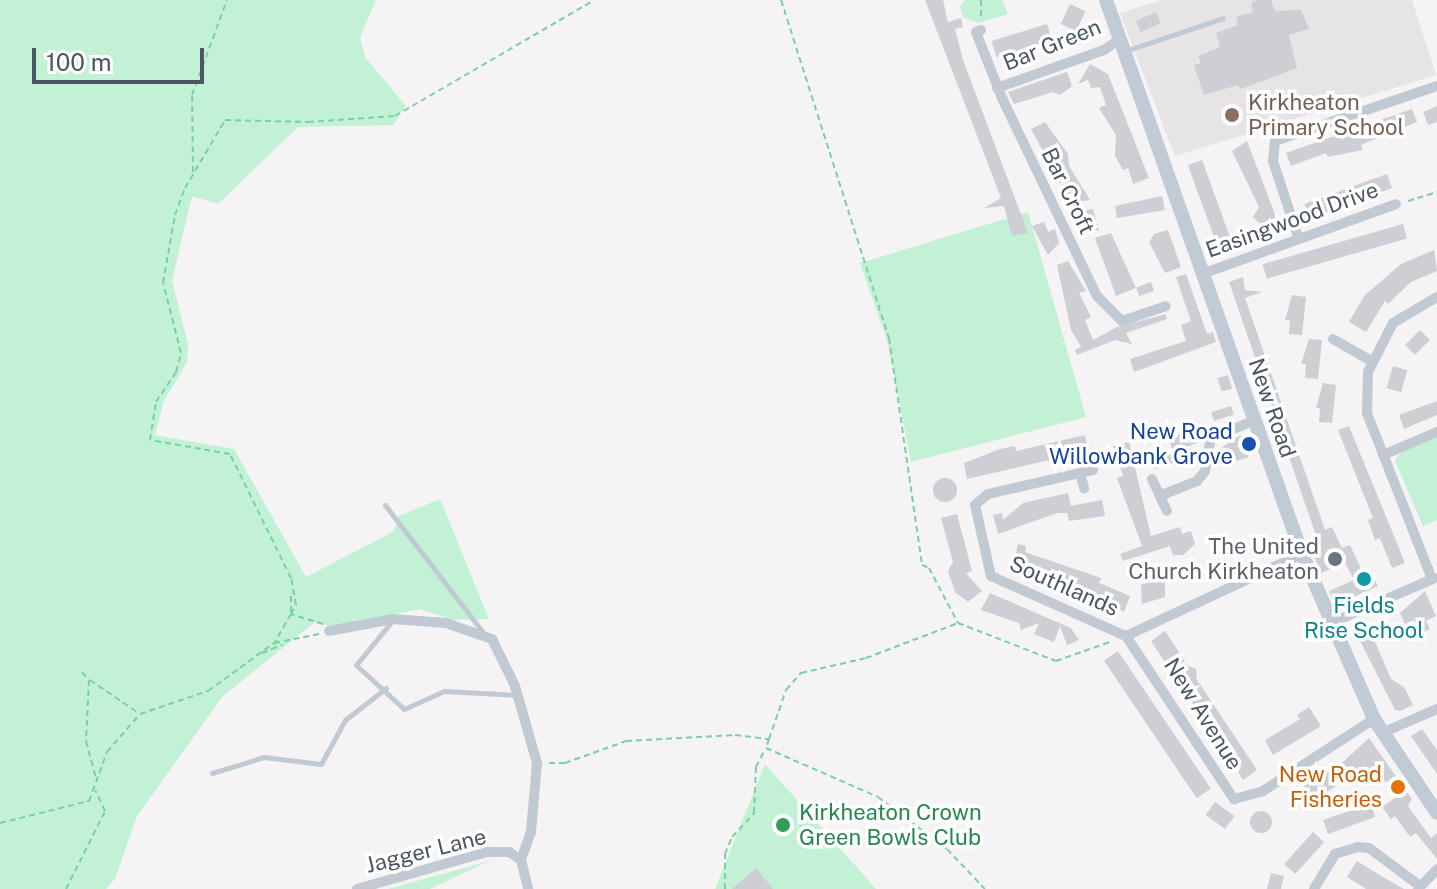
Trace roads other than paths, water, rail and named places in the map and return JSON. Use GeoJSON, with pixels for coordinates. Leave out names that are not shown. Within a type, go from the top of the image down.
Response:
{"type":"FeatureCollection","features":[{"type":"Feature","properties":{"kind":"street","name":"New Road"},"geometry":{"type":"LineString","coordinates":[[1106,0],[1302,554],[1374,719],[1437,813]]}},
{"type":"Feature","properties":{"kind":"street","name":"Bar Croft"},"geometry":{"type":"LineString","coordinates":[[981,30],[976,32],[997,88],[1097,296],[1122,321],[1166,306]]}},
{"type":"Feature","properties":{"kind":"street","name":"Bar Green"},"geometry":{"type":"LineString","coordinates":[[997,88],[1122,45]]}},
{"type":"Feature","properties":{"kind":"street"},"geometry":{"type":"LineString","coordinates":[[1298,237],[1273,161],[1275,141],[1437,86]]}},
{"type":"Feature","properties":{"kind":"street","name":"Easingwood Drive"},"geometry":{"type":"LineString","coordinates":[[1202,274],[1396,204]]}},
{"type":"Feature","properties":{"kind":"street"},"geometry":{"type":"LineString","coordinates":[[1331,623],[1435,578],[1367,413],[1373,362],[1393,323],[1437,297]]}},
{"type":"Feature","properties":{"kind":"street"},"geometry":{"type":"LineString","coordinates":[[1333,339],[1373,362]]}},
{"type":"Feature","properties":{"kind":"street"},"geometry":{"type":"LineString","coordinates":[[1162,495],[1197,481],[1205,471],[1211,438],[1253,421]]}},
{"type":"Feature","properties":{"kind":"street"},"geometry":{"type":"LineString","coordinates":[[1383,455],[1437,432]]}},
{"type":"Feature","properties":{"kind":"street","name":"Southlands"},"geometry":{"type":"LineString","coordinates":[[1093,470],[982,499],[975,505],[985,557],[991,576],[1126,636]]}},
{"type":"Feature","properties":{"kind":"street"},"geometry":{"type":"LineString","coordinates":[[1080,473],[1084,488]]}},
{"type":"Feature","properties":{"kind":"street"},"geometry":{"type":"LineString","coordinates":[[1152,479],[1167,511]]}},
{"type":"Feature","properties":{"kind":"street"},"geometry":{"type":"LineString","coordinates":[[1126,636],[1302,554]]}},
{"type":"Feature","properties":{"kind":"street"},"geometry":{"type":"LineString","coordinates":[[334,630],[393,619],[482,631],[498,648],[518,695],[537,763],[531,832],[521,860],[528,889]]}},
{"type":"Feature","properties":{"kind":"street","name":"New Avenue"},"geometry":{"type":"LineString","coordinates":[[1126,636],[1234,799],[1263,791],[1374,719]]}},
{"type":"Feature","properties":{"kind":"street"},"geometry":{"type":"LineString","coordinates":[[1384,732],[1437,709]]}},
{"type":"Feature","properties":{"kind":"street"},"geometry":{"type":"LineString","coordinates":[[1314,889],[1335,854],[1358,847],[1369,848],[1419,888],[1437,869]]}},
{"type":"Feature","properties":{"kind":"street","name":"Jagger Lane"},"geometry":{"type":"LineString","coordinates":[[357,889],[487,852],[509,852],[521,860]]}},
{"type":"Feature","properties":{"kind":"lane"},"geometry":{"type":"LineString","coordinates":[[1122,45],[1223,18]]}},
{"type":"Feature","properties":{"kind":"lane"},"geometry":{"type":"LineString","coordinates":[[385,505],[482,631]]}},
{"type":"Feature","properties":{"kind":"lane"},"geometry":{"type":"LineString","coordinates":[[393,619],[356,662],[386,688],[404,709],[444,691],[518,695]]}},
{"type":"Feature","properties":{"kind":"lane"},"geometry":{"type":"LineString","coordinates":[[212,773],[264,757],[321,764],[345,720],[386,688]]}},
{"type":"Feature","properties":{"kind":"place","name":"Kirkheaton Primary School"},"geometry":{"type":"Point","coordinates":[1232,115]}},
{"type":"Feature","properties":{"kind":"place","name":"New Road Willowbank Grove"},"geometry":{"type":"Point","coordinates":[1249,444]}},
{"type":"Feature","properties":{"kind":"place","name":"The United Church Kirkheaton"},"geometry":{"type":"Point","coordinates":[1335,559]}},
{"type":"Feature","properties":{"kind":"place","name":"Fields Rise School"},"geometry":{"type":"Point","coordinates":[1364,579]}},
{"type":"Feature","properties":{"kind":"place","name":"New Road Fisheries"},"geometry":{"type":"Point","coordinates":[1398,787]}},
{"type":"Feature","properties":{"kind":"place","name":"Kirkheaton Crown Green Bowls Club"},"geometry":{"type":"Point","coordinates":[783,825]}}]}
